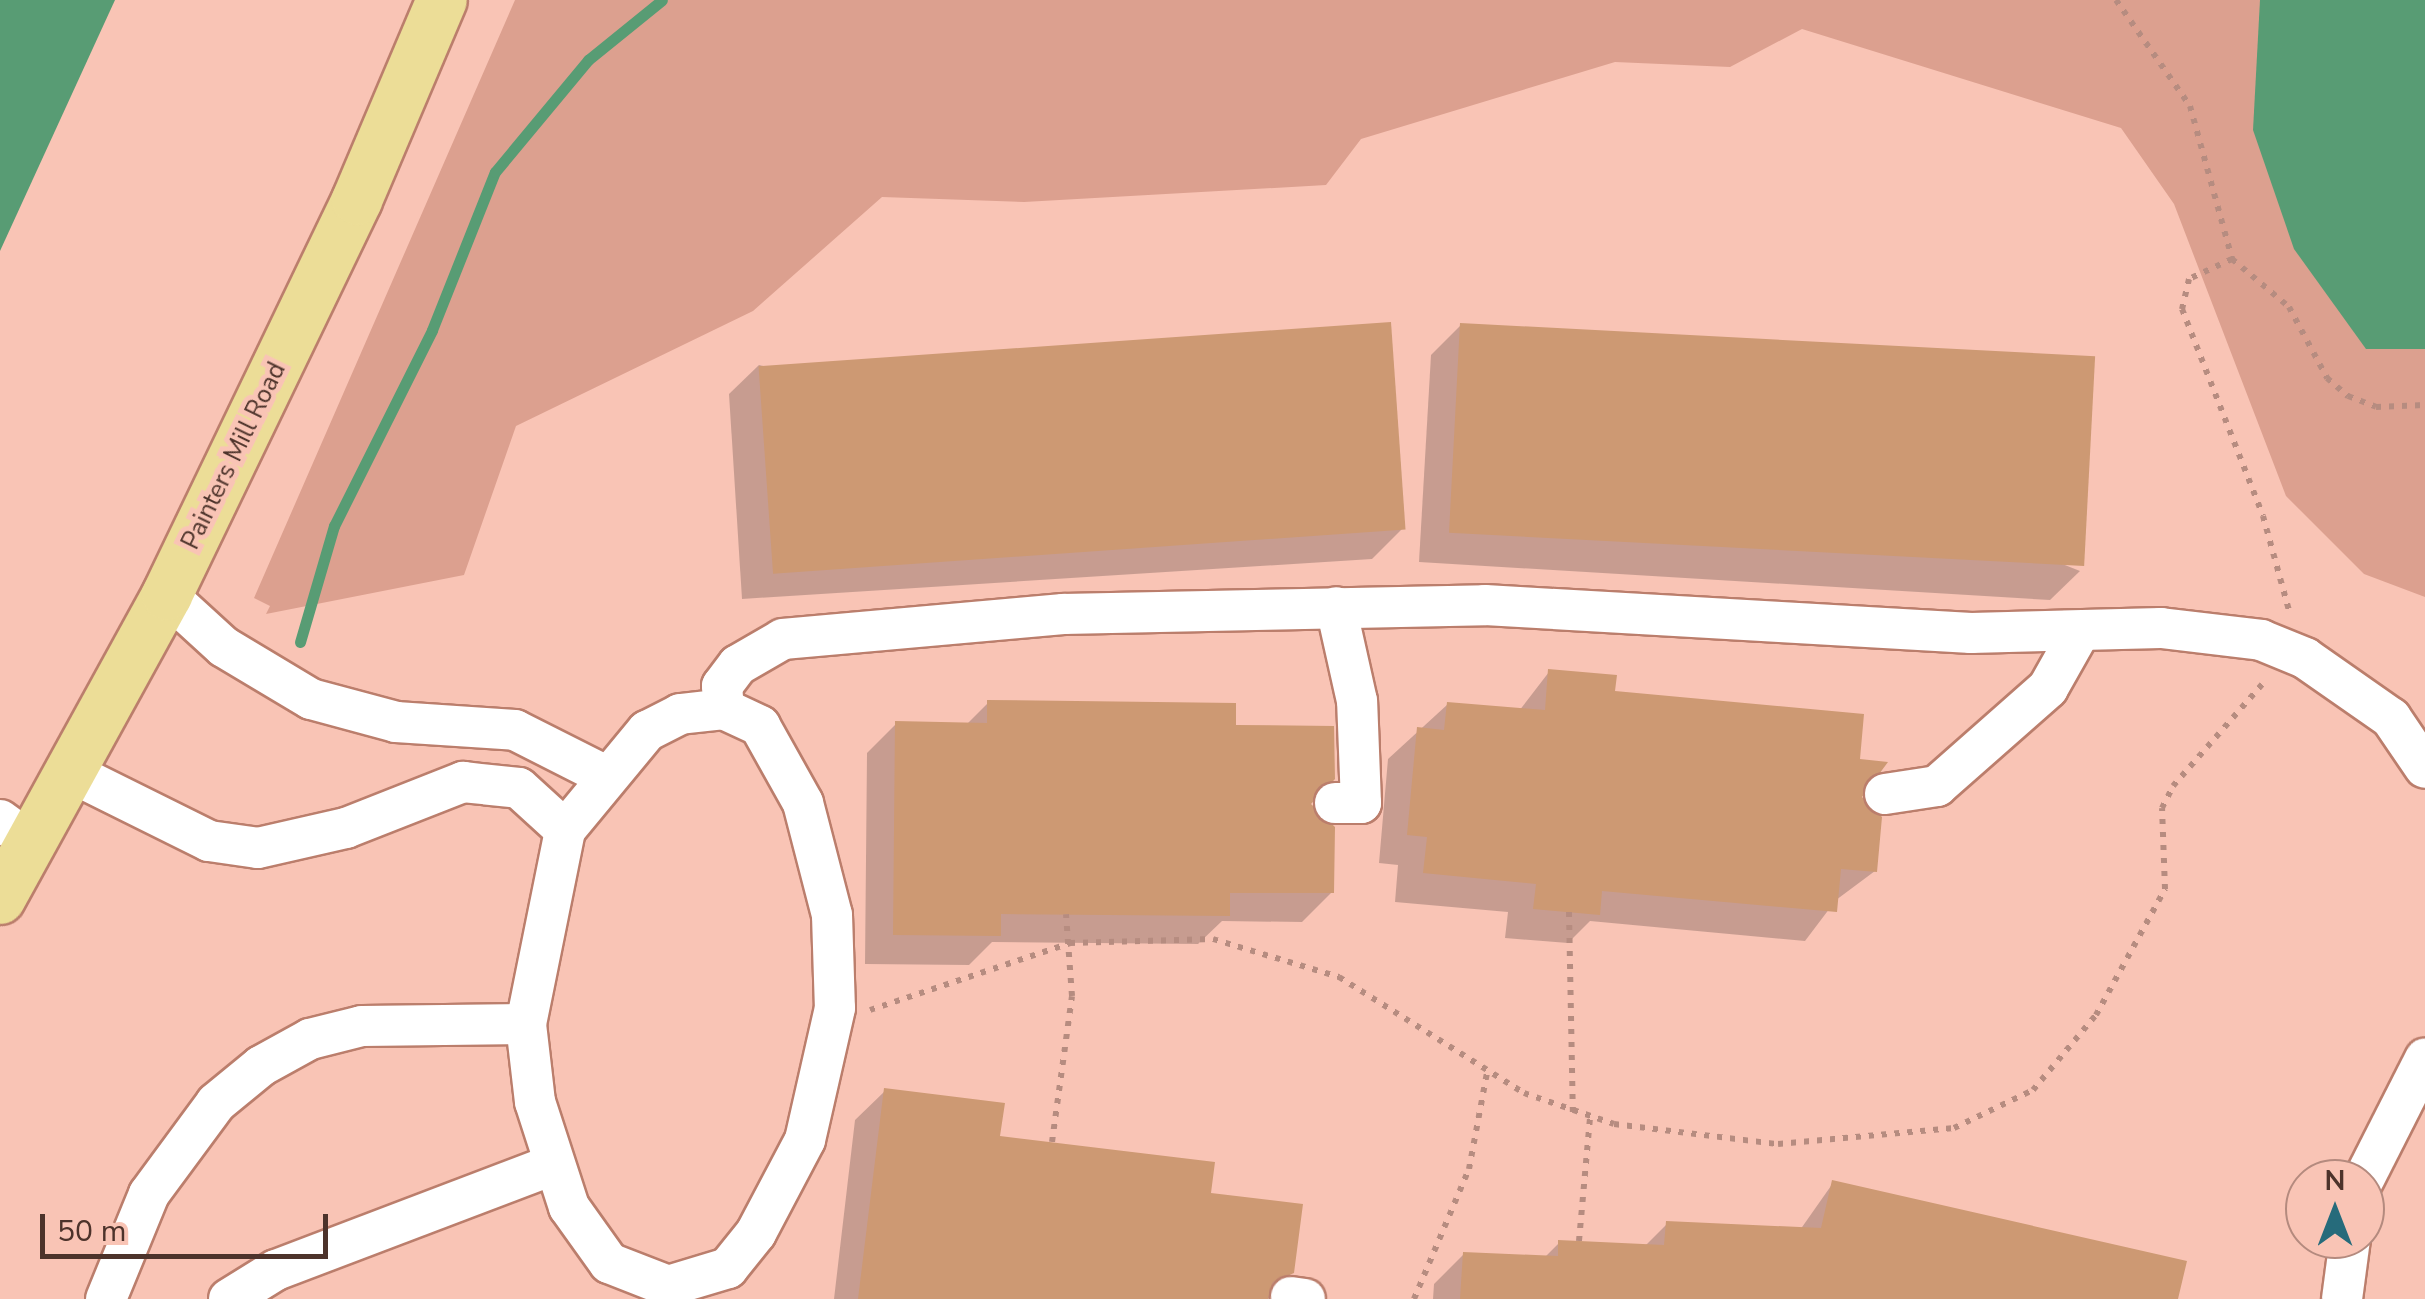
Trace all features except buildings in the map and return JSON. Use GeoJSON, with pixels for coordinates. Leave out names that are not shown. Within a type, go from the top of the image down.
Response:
{"type":"FeatureCollection","features":[{"type":"Feature","properties":{"kind":"main road","name":"Painters Mill Road"},"geometry":{"type":"LineString","coordinates":[[0,899],[16,832],[72,773],[167,594],[358,200],[442,0]]}},
{"type":"Feature","properties":{"kind":"lane"},"geometry":{"type":"LineString","coordinates":[[167,594],[224,648],[311,699],[396,722],[480,722],[604,775]]}},
{"type":"Feature","properties":{"kind":"lane"},"geometry":{"type":"LineString","coordinates":[[724,708],[722,686],[738,665],[783,639],[1063,614],[1336,607],[2079,634],[2216,631],[2282,648],[2350,682],[2390,718],[2425,768]]}},
{"type":"Feature","properties":{"kind":"lane"},"geometry":{"type":"LineString","coordinates":[[1335,803],[1362,803],[1358,701],[1336,607]]}},
{"type":"Feature","properties":{"kind":"lane"},"geometry":{"type":"LineString","coordinates":[[1884,794],[1937,786],[2048,688],[2079,634]]}},
{"type":"Feature","properties":{"kind":"lane"},"geometry":{"type":"LineString","coordinates":[[724,708],[760,726],[803,804],[832,916],[835,1008],[804,1140],[756,1232],[728,1268],[668,1292],[609,1263],[552,1165],[526,1024],[566,830],[604,775],[648,732],[680,714],[724,708]]}},
{"type":"Feature","properties":{"kind":"lane"},"geometry":{"type":"LineString","coordinates":[[474,782],[480,722]]}},
{"type":"Feature","properties":{"kind":"lane"},"geometry":{"type":"LineString","coordinates":[[72,773],[209,841],[258,848],[296,844],[474,782],[519,788],[566,830]]}},
{"type":"Feature","properties":{"kind":"lane"},"geometry":{"type":"LineString","coordinates":[[106,1299],[149,1194],[216,1103],[261,1066],[310,1039],[362,1026],[526,1024]]}},
{"type":"Feature","properties":{"kind":"lane"},"geometry":{"type":"LineString","coordinates":[[2374,1159],[2425,1059]]}},
{"type":"Feature","properties":{"kind":"lane"},"geometry":{"type":"LineString","coordinates":[[229,1299],[276,1270],[552,1165]]}},
{"type":"Feature","properties":{"kind":"lane"},"geometry":{"type":"LineString","coordinates":[[2342,1299],[2347,1259]]}},
{"type":"Feature","properties":{"kind":"path"},"geometry":{"type":"LineString","coordinates":[[2116,0],[2190,106],[2232,259],[2289,307],[2327,378],[2348,396],[2376,407],[2425,404]]}},
{"type":"Feature","properties":{"kind":"path"},"geometry":{"type":"LineString","coordinates":[[835,1008],[890,1010],[1070,943],[1163,936],[1254,947],[1339,977],[1487,1074],[1590,1117],[1726,1142],[1898,1140],[1995,1114],[2033,1090],[2096,1016],[2165,889],[2162,808],[2173,786],[2257,691],[2282,648],[2290,599],[2280,564],[2182,309],[2190,279],[2232,259]]}},
{"type":"Feature","properties":{"kind":"path"},"geometry":{"type":"LineString","coordinates":[[1569,912],[1573,1112]]}},
{"type":"Feature","properties":{"kind":"path"},"geometry":{"type":"LineString","coordinates":[[1052,1142],[1072,996],[1066,914]]}},
{"type":"Feature","properties":{"kind":"path"},"geometry":{"type":"LineString","coordinates":[[1414,1299],[1469,1169],[1487,1074]]}},
{"type":"Feature","properties":{"kind":"path"},"geometry":{"type":"LineString","coordinates":[[1579,1241],[1590,1117]]}},
{"type":"Feature","properties":{"kind":"shaded area"},"geometry":{"type":"Polygon","coordinates":[[[0,0],[115,0],[0,251],[0,0]]]}},
{"type":"Feature","properties":{"kind":"shaded area"},"geometry":{"type":"Polygon","coordinates":[[[515,0],[2425,0],[2425,597],[2364,574],[2286,496],[2174,204],[2121,128],[1802,29],[1730,67],[1615,62],[1361,139],[1326,185],[1024,202],[882,197],[753,311],[516,426],[464,575],[266,614],[270,606],[254,598],[515,0]]]}},
{"type":"Feature","properties":{"kind":"shaded area"},"geometry":{"type":"Polygon","coordinates":[[[2260,0],[2425,0],[2425,349],[2366,349],[2294,249],[2253,130],[2260,0]]]}},
{"type":"Feature","properties":{"kind":"waterway"},"geometry":{"type":"LineString","coordinates":[[300,642],[334,526],[432,330],[495,172],[588,60],[662,0]]}}]}
